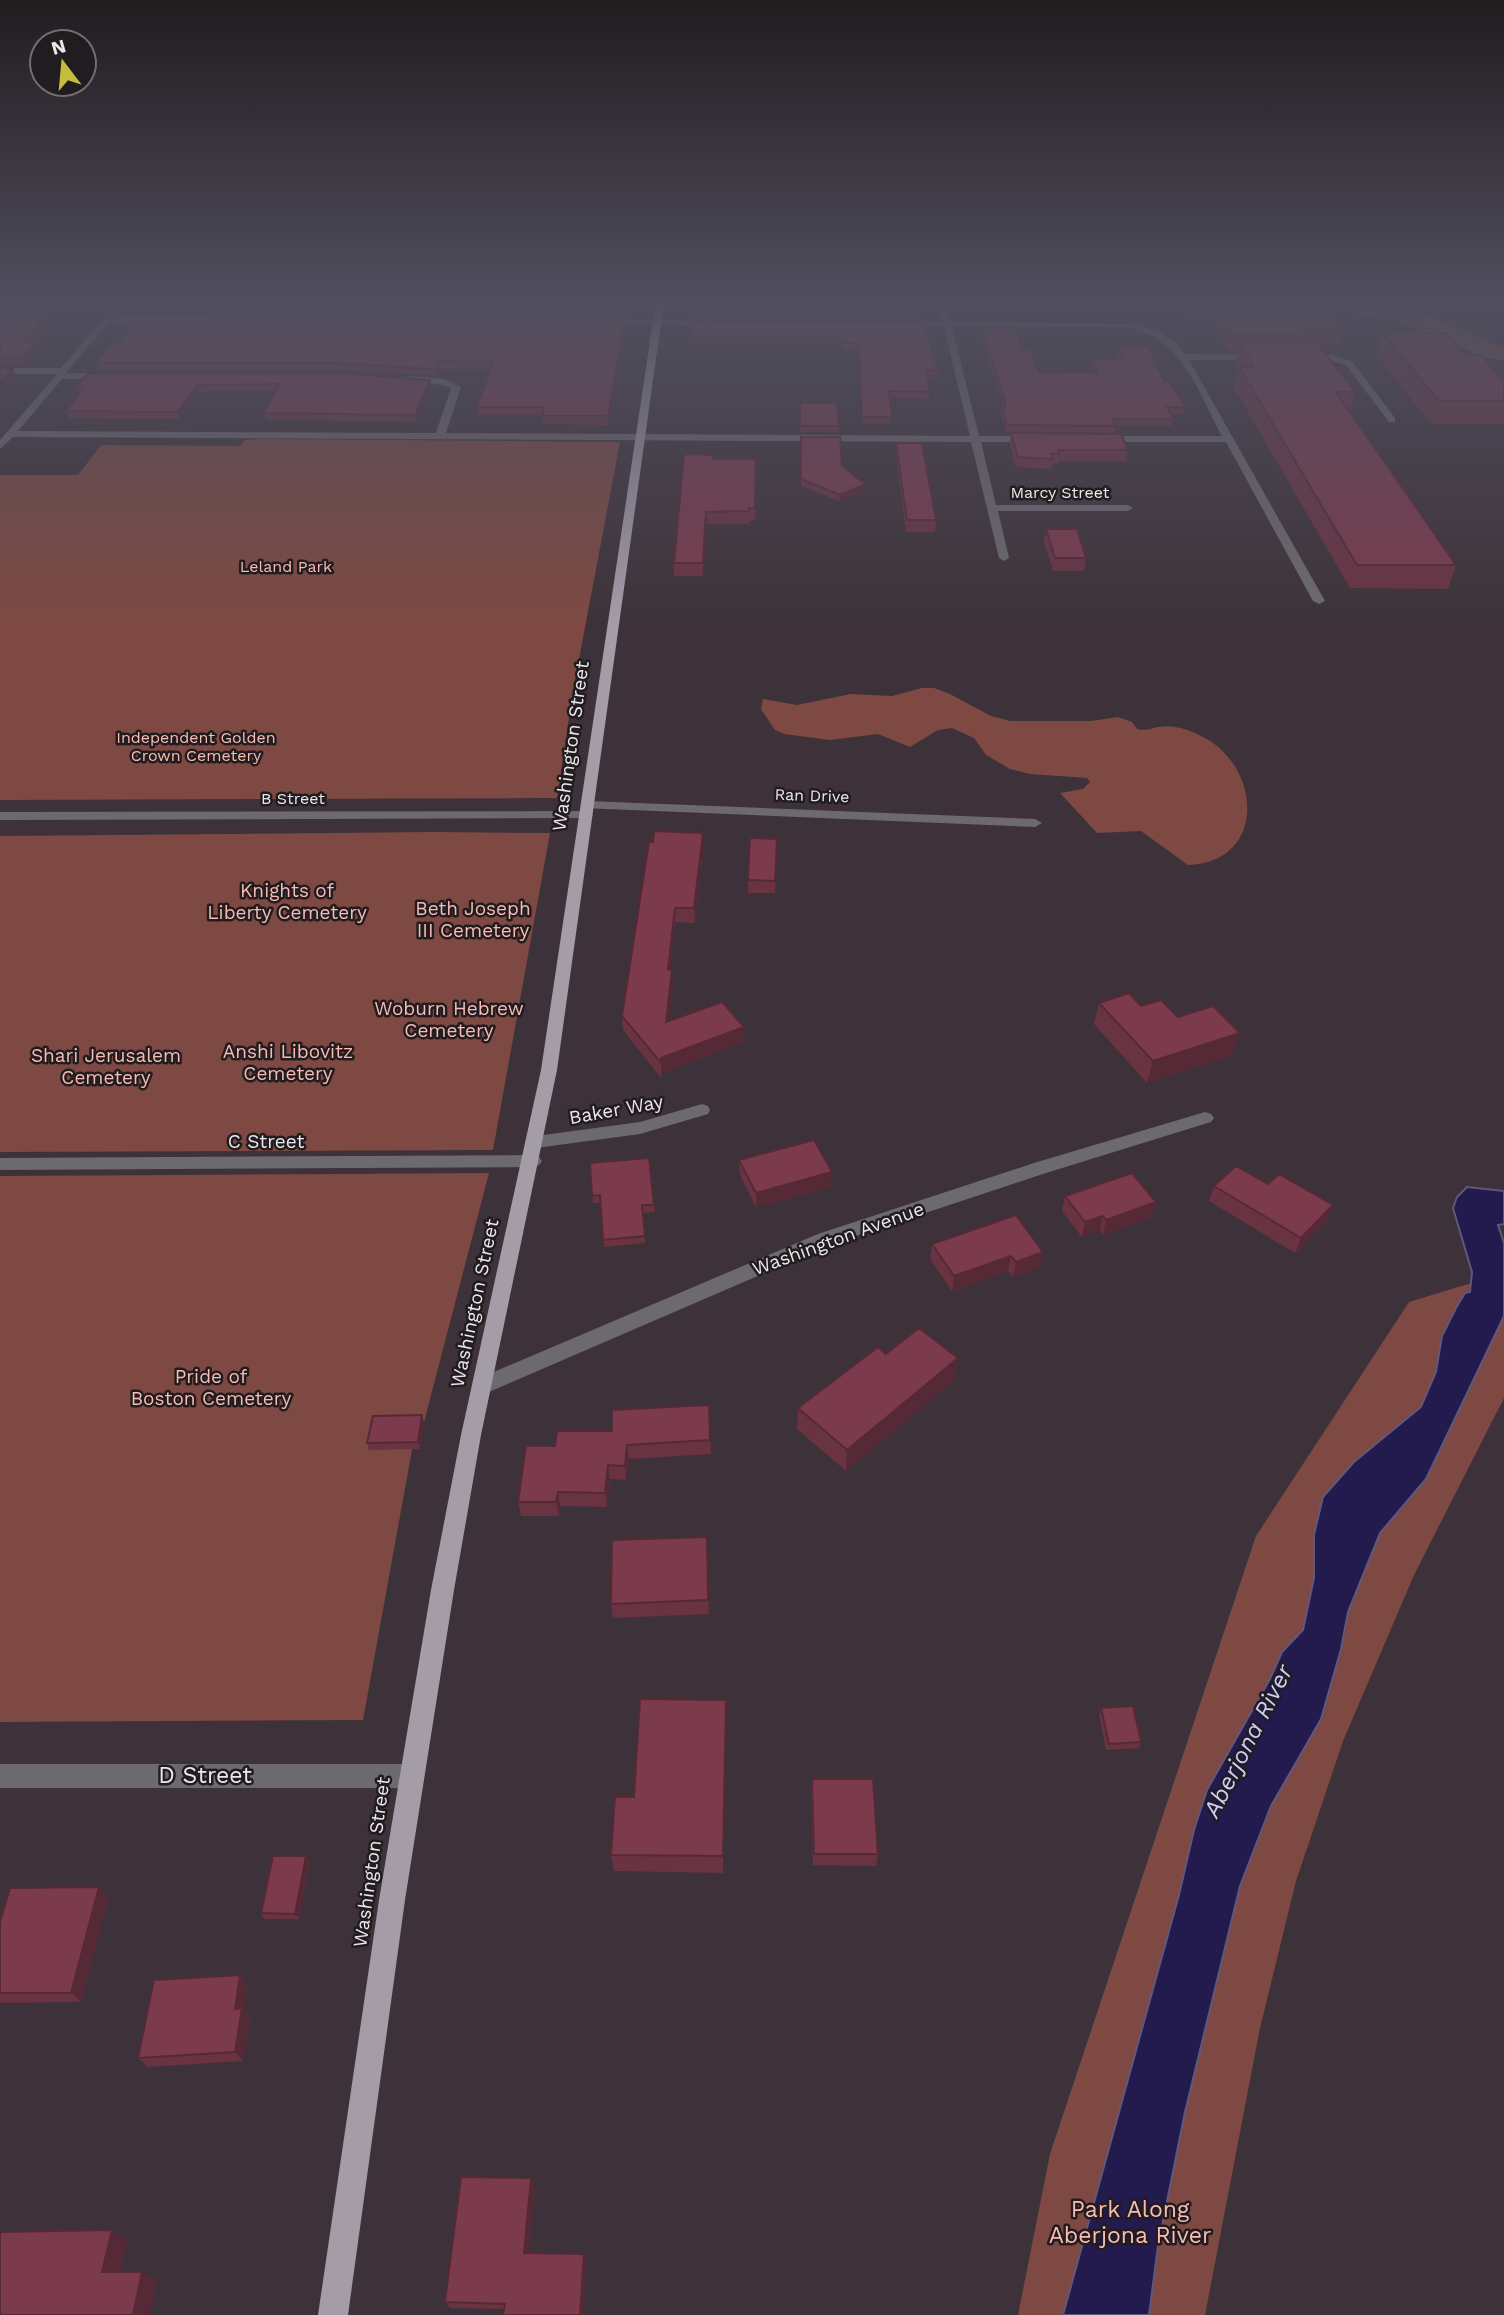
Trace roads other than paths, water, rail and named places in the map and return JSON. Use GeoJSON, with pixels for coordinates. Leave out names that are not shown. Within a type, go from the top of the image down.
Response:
{"type":"FeatureCollection","features":[{"type":"Feature","properties":{"kind":"main road","name":"Washington Street"},"geometry":{"type":"LineString","coordinates":[[333,2315],[410,1776],[482,1386],[533,1161],[646,409]]}},
{"type":"Feature","properties":{"kind":"street"},"geometry":{"type":"LineString","coordinates":[[0,446],[30,409]]}},
{"type":"Feature","properties":{"kind":"street"},"geometry":{"type":"LineString","coordinates":[[440,437],[450,409]]}},
{"type":"Feature","properties":{"kind":"street"},"geometry":{"type":"LineString","coordinates":[[968,409],[1004,558]]}},
{"type":"Feature","properties":{"kind":"street"},"geometry":{"type":"LineString","coordinates":[[1213,409],[1319,601]]}},
{"type":"Feature","properties":{"kind":"street"},"geometry":{"type":"LineString","coordinates":[[1384,409],[1392,420]]}},
{"type":"Feature","properties":{"kind":"street"},"geometry":{"type":"LineString","coordinates":[[0,427],[13,430],[440,437],[1043,439]]}},
{"type":"Feature","properties":{"kind":"street"},"geometry":{"type":"LineString","coordinates":[[1083,439],[1231,439]]}},
{"type":"Feature","properties":{"kind":"street","name":"Marcy Street"},"geometry":{"type":"LineString","coordinates":[[992,508],[1128,508]]}},
{"type":"Feature","properties":{"kind":"street","name":"B Street"},"geometry":{"type":"LineString","coordinates":[[0,816],[587,810]]}},
{"type":"Feature","properties":{"kind":"street","name":"Ran Drive"},"geometry":{"type":"LineString","coordinates":[[587,810],[1035,823]]}},
{"type":"Feature","properties":{"kind":"street","name":"Baker Way"},"geometry":{"type":"LineString","coordinates":[[536,1142],[623,1133],[662,1125],[702,1111]]}},
{"type":"Feature","properties":{"kind":"street","name":"Washington Avenue"},"geometry":{"type":"LineString","coordinates":[[482,1386],[825,1239],[1040,1168],[1205,1118]]}},
{"type":"Feature","properties":{"kind":"street","name":"C Street"},"geometry":{"type":"LineString","coordinates":[[0,1164],[533,1161]]}},
{"type":"Feature","properties":{"kind":"street","name":"D Street"},"geometry":{"type":"LineString","coordinates":[[0,1776],[410,1776]]}},
{"type":"Feature","properties":{"kind":"water","name":"Aberjona River"},"geometry":{"type":"Polygon","coordinates":[[[1467,1187],[1504,1191],[1504,1224],[1498,1225],[1504,1243],[1504,1316],[1426,1479],[1380,1533],[1348,1612],[1341,1649],[1321,1719],[1271,1806],[1240,1886],[1185,2112],[1158,2246],[1149,2315],[1063,2315],[1207,1790],[1270,1679],[1282,1652],[1303,1630],[1314,1578],[1314,1535],[1323,1497],[1354,1462],[1421,1407],[1436,1372],[1442,1336],[1465,1293],[1470,1292],[1472,1272],[1453,1208],[1457,1197],[1467,1187]]]}},
{"type":"Feature","properties":{"kind":"park label","name":"Leland Park"},"geometry":{"type":"Point","coordinates":[286,566]}},
{"type":"Feature","properties":{"kind":"park label","name":"Independent Golden Crown Cemetery"},"geometry":{"type":"Point","coordinates":[196,746]}},
{"type":"Feature","properties":{"kind":"park label","name":"Knights of Liberty Cemetery"},"geometry":{"type":"Point","coordinates":[287,901]}},
{"type":"Feature","properties":{"kind":"park label","name":"Beth Joseph III Cemetery"},"geometry":{"type":"Point","coordinates":[473,919]}},
{"type":"Feature","properties":{"kind":"park label","name":"Woburn Hebrew Cemetery"},"geometry":{"type":"Point","coordinates":[449,1019]}},
{"type":"Feature","properties":{"kind":"park label","name":"Anshi Libovitz Cemetery"},"geometry":{"type":"Point","coordinates":[288,1062]}},
{"type":"Feature","properties":{"kind":"park label","name":"Shari Jerusalem Cemetery"},"geometry":{"type":"Point","coordinates":[106,1066]}},
{"type":"Feature","properties":{"kind":"park label","name":"Pride of Boston Cemetery"},"geometry":{"type":"Point","coordinates":[211,1387]}},
{"type":"Feature","properties":{"kind":"park label","name":"Park Along Aberjona River"},"geometry":{"type":"Point","coordinates":[1130,2222]}}]}
